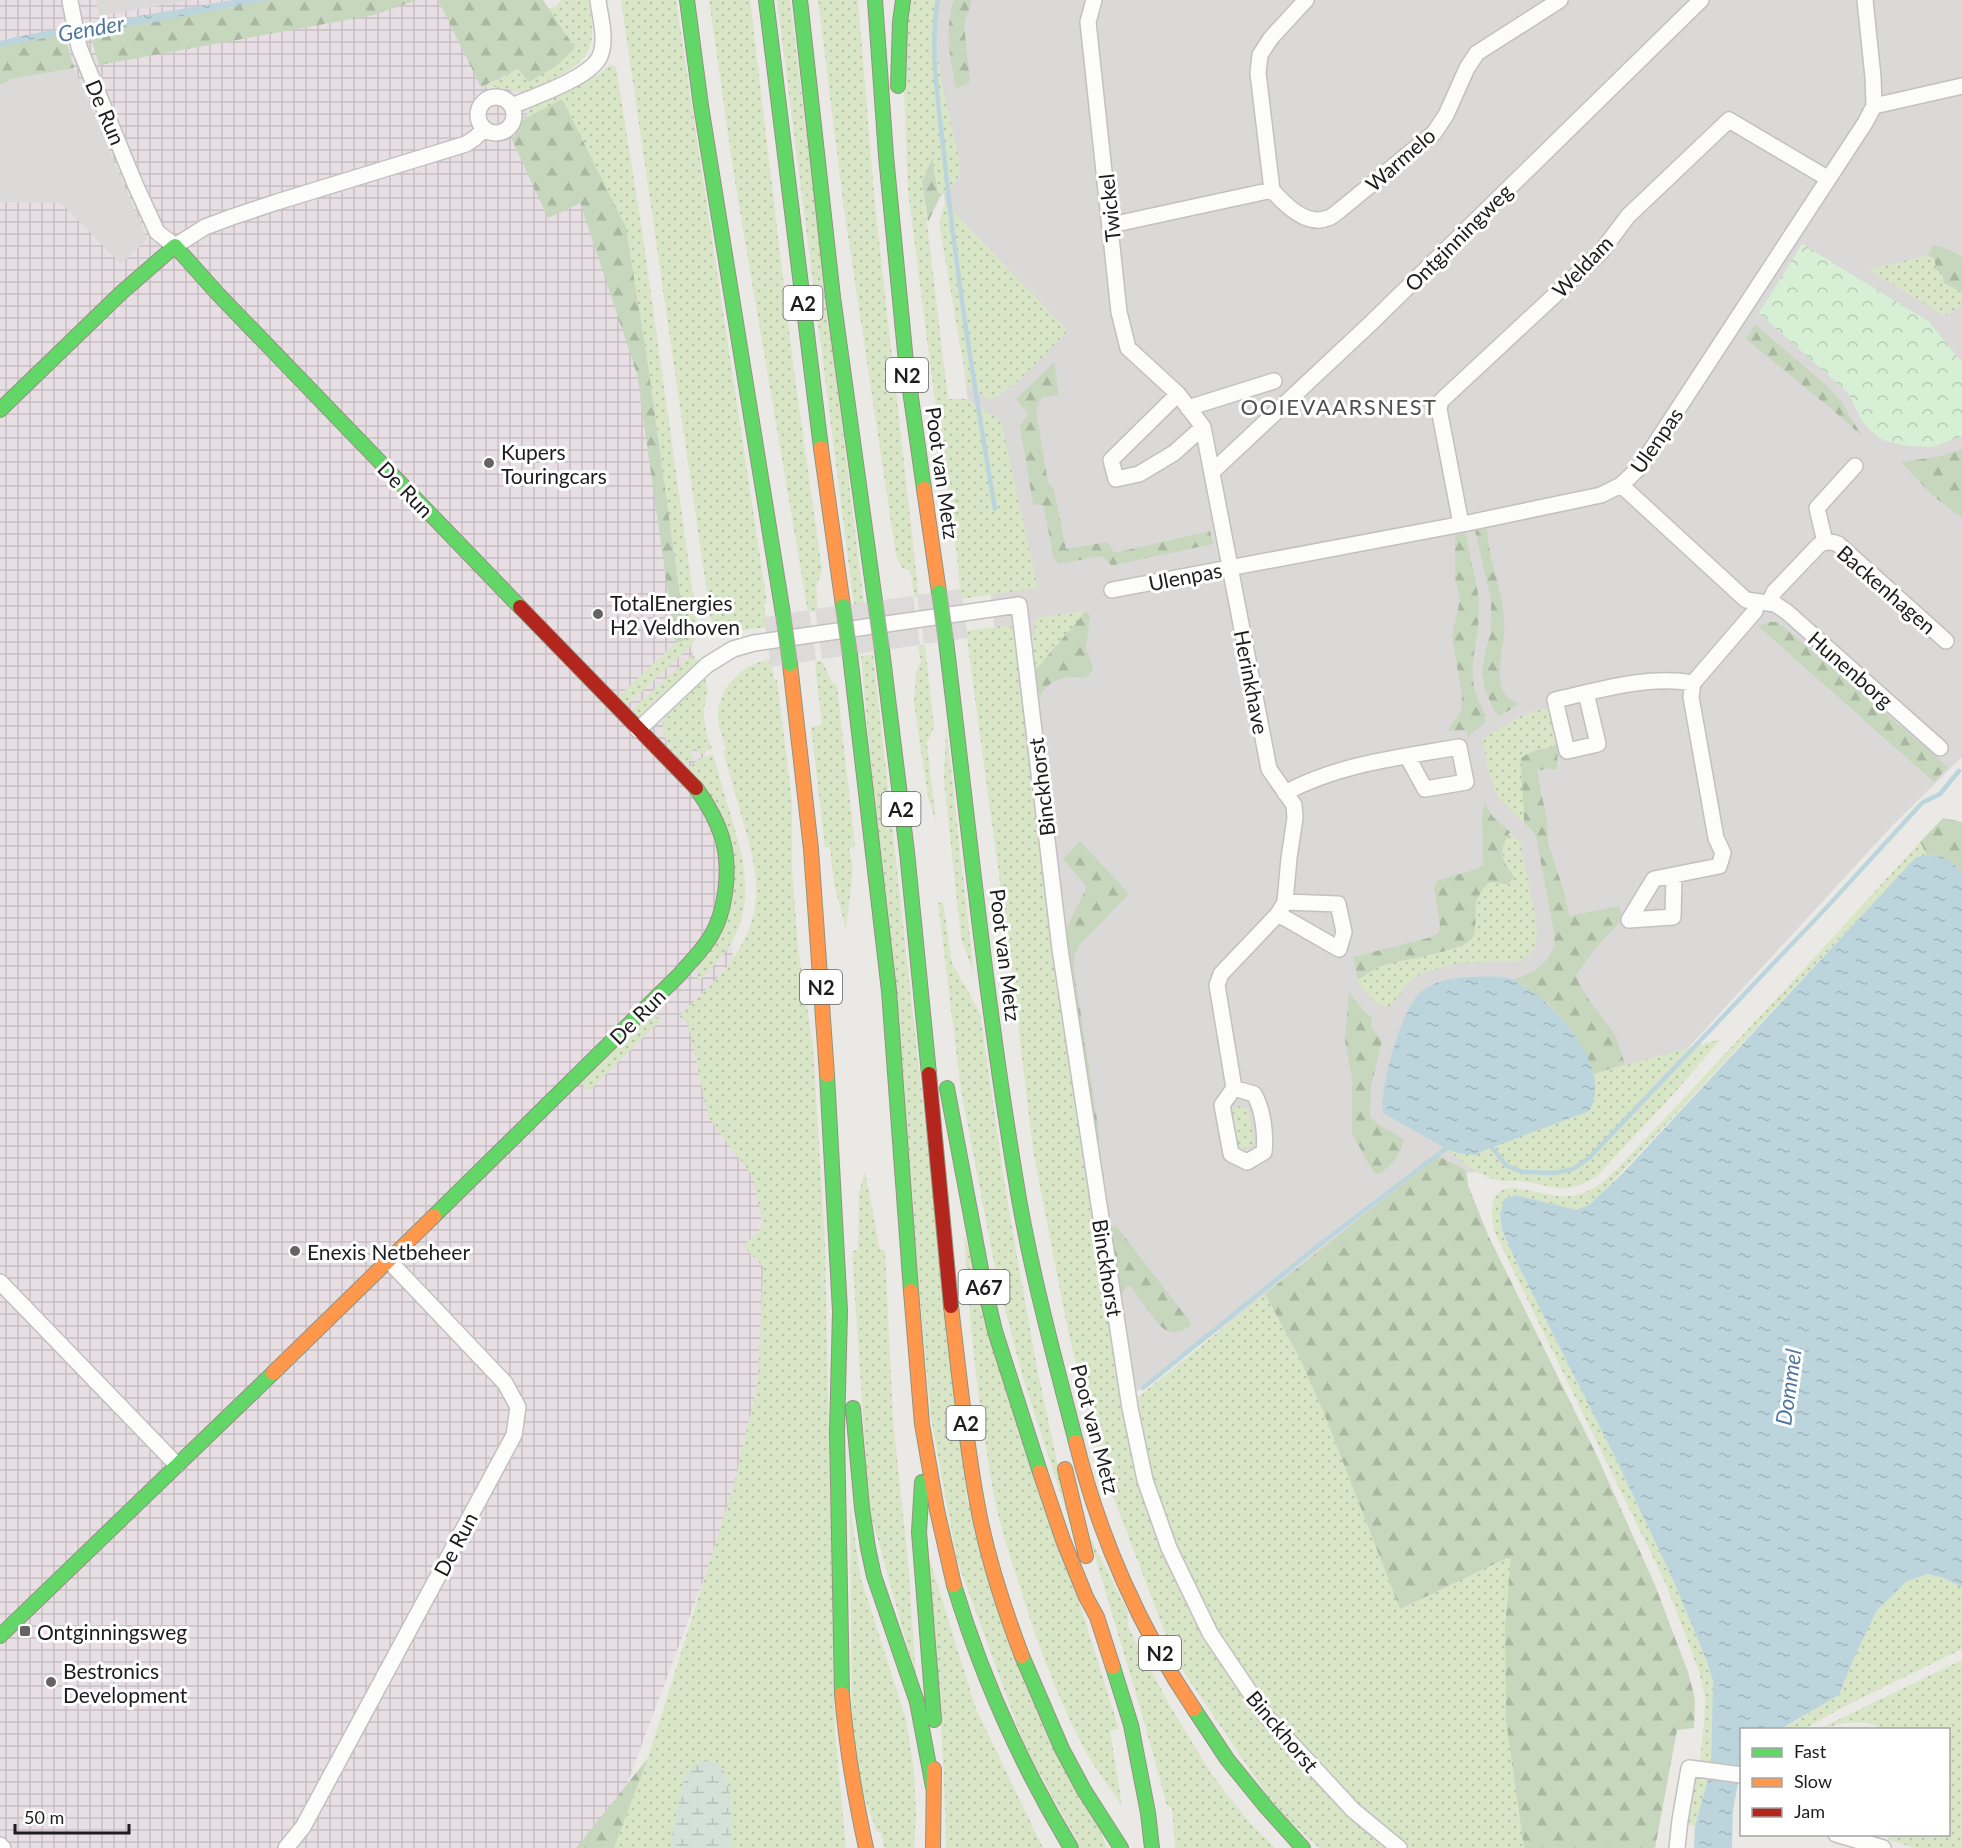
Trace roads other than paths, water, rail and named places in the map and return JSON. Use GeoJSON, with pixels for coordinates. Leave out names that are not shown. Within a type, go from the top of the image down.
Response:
{"type":"FeatureCollection","features":[{"type":"Feature","properties":{"kind":"main road","name":"N2"},"geometry":{"type":"LineString","coordinates":[[687,0],[700,106],[783,614],[812,861],[840,1311],[837,1432],[841,1678],[852,1783],[865,1846]]}},
{"type":"Feature","properties":{"kind":"main road","name":"A2"},"geometry":{"type":"LineString","coordinates":[[766,0],[811,371],[850,655],[889,991],[919,1403],[924,1440],[951,1574],[975,1651],[1012,1742],[1050,1814],[1071,1848]]}},
{"type":"Feature","properties":{"kind":"main road","name":"A2"},"geometry":{"type":"LineString","coordinates":[[800,0],[833,297],[882,650],[907,852],[952,1309],[977,1503],[1009,1622],[1037,1693],[1062,1749],[1084,1790],[1121,1848]]}},
{"type":"Feature","properties":{"kind":"main road","name":"Poot van Metz"},"geometry":{"type":"LineString","coordinates":[[875,0],[886,156],[906,363],[946,641],[1000,1079],[1031,1260],[1083,1472],[1101,1526],[1123,1580],[1176,1682],[1227,1759],[1303,1848]]}},
{"type":"Feature","properties":{"kind":"main road","name":"N2"},"geometry":{"type":"LineString","coordinates":[[886,156],[898,93],[900,22],[903,0]]}},
{"type":"Feature","properties":{"kind":"main road"},"geometry":{"type":"LineString","coordinates":[[0,410],[121,293],[175,246]]}},
{"type":"Feature","properties":{"kind":"main road","name":"De Run"},"geometry":{"type":"LineString","coordinates":[[0,1636],[388,1261],[680,974],[706,944],[714,930],[720,915],[728,877],[727,849],[723,835],[708,804],[696,788],[217,293],[175,246]]}},
{"type":"Feature","properties":{"kind":"main road"},"geometry":{"type":"LineString","coordinates":[[917,968],[935,1022],[941,1056]]}},
{"type":"Feature","properties":{"kind":"main road","name":"A67"},"geometry":{"type":"LineString","coordinates":[[945,1078],[980,1269],[995,1331],[1063,1540],[1086,1597],[1097,1617],[1131,1725],[1148,1813],[1152,1848]]}},
{"type":"Feature","properties":{"kind":"main road","name":"A67"},"geometry":{"type":"LineString","coordinates":[[1031,1260],[1053,1407]]}},
{"type":"Feature","properties":{"kind":"main road","name":"N2"},"geometry":{"type":"LineString","coordinates":[[840,1311],[857,1432],[862,1508],[868,1548],[874,1576],[917,1702],[933,1787]]}},
{"type":"Feature","properties":{"kind":"main road","name":"A2"},"geometry":{"type":"LineString","coordinates":[[924,1440],[919,1532],[935,1730],[933,1848]]}},
{"type":"Feature","properties":{"kind":"main road","name":"A67"},"geometry":{"type":"LineString","coordinates":[[1061,1453],[1095,1594],[1097,1617]]}},
{"type":"Feature","properties":{"kind":"street"},"geometry":{"type":"LineString","coordinates":[[512,106],[571,80],[586,72],[596,63],[601,55],[603,42],[598,0]]}},
{"type":"Feature","properties":{"kind":"street","name":"Twickel"},"geometry":{"type":"LineString","coordinates":[[1094,0],[1088,22],[1119,312],[1128,348],[1178,394],[1203,427],[1230,568]]}},
{"type":"Feature","properties":{"kind":"street"},"geometry":{"type":"LineString","coordinates":[[1111,225],[1272,190],[1258,73],[1260,54],[1271,38],[1306,0]]}},
{"type":"Feature","properties":{"kind":"street","name":"Warmelo"},"geometry":{"type":"LineString","coordinates":[[1272,190],[1283,203],[1311,221],[1327,219],[1434,132],[1446,115],[1467,68],[1477,53],[1560,0]]}},
{"type":"Feature","properties":{"kind":"street","name":"Ontginningweg"},"geometry":{"type":"LineString","coordinates":[[1212,472],[1370,324],[1701,0]]}},
{"type":"Feature","properties":{"kind":"street"},"geometry":{"type":"LineString","coordinates":[[1865,0],[1874,106],[1962,86]]}},
{"type":"Feature","properties":{"kind":"street","name":"De Run"},"geometry":{"type":"LineString","coordinates":[[70,1],[77,40],[91,78],[157,232],[175,246]]}},
{"type":"Feature","properties":{"kind":"street"},"geometry":{"type":"LineString","coordinates":[[492,97],[507,100],[512,106],[513,123],[500,133],[492,133],[484,129],[478,121],[477,111],[482,102],[492,97]]}},
{"type":"Feature","properties":{"kind":"street","name":"Ulenpas"},"geometry":{"type":"LineString","coordinates":[[1112,590],[1461,524],[1601,495],[1621,485],[1640,467],[1874,106]]}},
{"type":"Feature","properties":{"kind":"street","name":"Weldam"},"geometry":{"type":"LineString","coordinates":[[1461,524],[1439,409],[1441,401],[1601,252],[1628,216],[1729,120],[1827,178]]}},
{"type":"Feature","properties":{"kind":"street"},"geometry":{"type":"LineString","coordinates":[[175,246],[206,228],[232,217],[466,144],[484,129]]}},
{"type":"Feature","properties":{"kind":"street"},"geometry":{"type":"LineString","coordinates":[[1188,408],[1274,381]]}},
{"type":"Feature","properties":{"kind":"street"},"geometry":{"type":"LineString","coordinates":[[1178,394],[1111,460],[1116,480],[1139,474],[1174,453],[1203,427]]}},
{"type":"Feature","properties":{"kind":"street","name":"Backenhagen"},"geometry":{"type":"LineString","coordinates":[[1825,542],[1817,508],[1855,466]]}},
{"type":"Feature","properties":{"kind":"street","name":"Hunenborg"},"geometry":{"type":"LineString","coordinates":[[1621,485],[1746,600],[1775,604],[1787,612],[1940,748]]}},
{"type":"Feature","properties":{"kind":"street","name":"Backenhagen"},"geometry":{"type":"LineString","coordinates":[[1763,602],[1815,549],[1825,542],[1838,544],[1946,641]]}},
{"type":"Feature","properties":{"kind":"street","name":"Herinkhave"},"geometry":{"type":"LineString","coordinates":[[1230,568],[1269,770],[1294,805],[1295,818],[1282,908],[1221,974],[1216,985],[1234,1088]]}},
{"type":"Feature","properties":{"kind":"street"},"geometry":{"type":"LineString","coordinates":[[1674,875],[1719,866],[1723,853],[1716,838],[1691,697],[1693,683],[1763,602]]}},
{"type":"Feature","properties":{"kind":"street","name":"Binckhorst"},"geometry":{"type":"LineString","coordinates":[[638,730],[707,665],[733,649],[766,642],[1019,605],[1060,949],[1130,1408],[1145,1480],[1170,1548],[1210,1633],[1265,1715],[1353,1810],[1399,1848]]}},
{"type":"Feature","properties":{"kind":"street"},"geometry":{"type":"LineString","coordinates":[[1586,693],[1635,682],[1676,680],[1693,683]]}},
{"type":"Feature","properties":{"kind":"street"},"geometry":{"type":"LineString","coordinates":[[1285,792],[1330,774],[1407,756]]}},
{"type":"Feature","properties":{"kind":"street","name":"De Run"},"geometry":{"type":"LineString","coordinates":[[286,1848],[303,1827],[514,1435],[518,1407],[505,1383],[388,1261]]}},
{"type":"Feature","properties":{"kind":"street"},"geometry":{"type":"LineString","coordinates":[[0,1282],[177,1465]]}},
{"type":"Feature","properties":{"kind":"street"},"geometry":{"type":"LineString","coordinates":[[1677,1848],[1681,1809],[1695,1769],[1740,1775]]}},
{"type":"Feature","properties":{"kind":"street"},"geometry":{"type":"LineString","coordinates":[[1843,1836],[1883,1848]]}},
{"type":"Feature","properties":{"kind":"water","name":"Gender"},"geometry":{"type":"Polygon","coordinates":[[[233,0],[270,0],[95,33],[92,31],[65,34],[0,47],[0,41],[22,36],[233,0]]]}},
{"type":"Feature","properties":{"kind":"water","name":"Dommel"},"geometry":{"type":"Polygon","coordinates":[[[1927,855],[1948,859],[1962,874],[1962,1587],[1944,1578],[1928,1574],[1907,1581],[1877,1610],[1839,1695],[1783,1728],[1740,1728],[1740,1772],[1733,1810],[1732,1848],[1694,1848],[1695,1826],[1711,1764],[1713,1681],[1708,1664],[1674,1582],[1613,1453],[1517,1263],[1502,1230],[1500,1214],[1504,1199],[1516,1195],[1577,1210],[1590,1204],[1623,1173],[1916,857],[1927,855]]]}},
{"type":"Feature","properties":{"kind":"water"},"geometry":{"type":"Polygon","coordinates":[[[1465,977],[1495,977],[1513,980],[1537,995],[1565,1023],[1578,1040],[1594,1077],[1595,1095],[1589,1111],[1477,1155],[1458,1153],[1445,1148],[1383,1113],[1388,1068],[1400,1029],[1414,999],[1432,985],[1465,977]]]}},
{"type":"Feature","properties":{"kind":"waterway"},"geometry":{"type":"LineString","coordinates":[[938,0],[935,17],[935,56],[949,199],[966,332],[995,509]]}},
{"type":"Feature","properties":{"kind":"waterway"},"geometry":{"type":"LineString","coordinates":[[1488,1143],[1507,1166],[1523,1172],[1554,1173],[1573,1169],[1589,1158],[1827,907],[1922,803],[1940,794],[1959,771]]}},
{"type":"Feature","properties":{"kind":"waterway"},"geometry":{"type":"LineString","coordinates":[[1143,1388],[1314,1249],[1449,1146]]}},
{"type":"Feature","properties":{"kind":"place","name":"Kupers Touringcars"},"geometry":{"type":"Point","coordinates":[489,463]}},
{"type":"Feature","properties":{"kind":"place","name":"TotalEnergies H2 Veldhoven"},"geometry":{"type":"Point","coordinates":[598,614]}},
{"type":"Feature","properties":{"kind":"place","name":"Enexis Netbeheer"},"geometry":{"type":"Point","coordinates":[295,1251]}},
{"type":"Feature","properties":{"kind":"place","name":"Ontginningsweg"},"geometry":{"type":"Point","coordinates":[25,1631]}},
{"type":"Feature","properties":{"kind":"place","name":"Bestronics Development"},"geometry":{"type":"Point","coordinates":[51,1682]}},
{"type":"Feature","properties":{"kind":"district","name":"OOIEVAARSNEST"},"geometry":{"type":"Point","coordinates":[1339,406]}}]}
